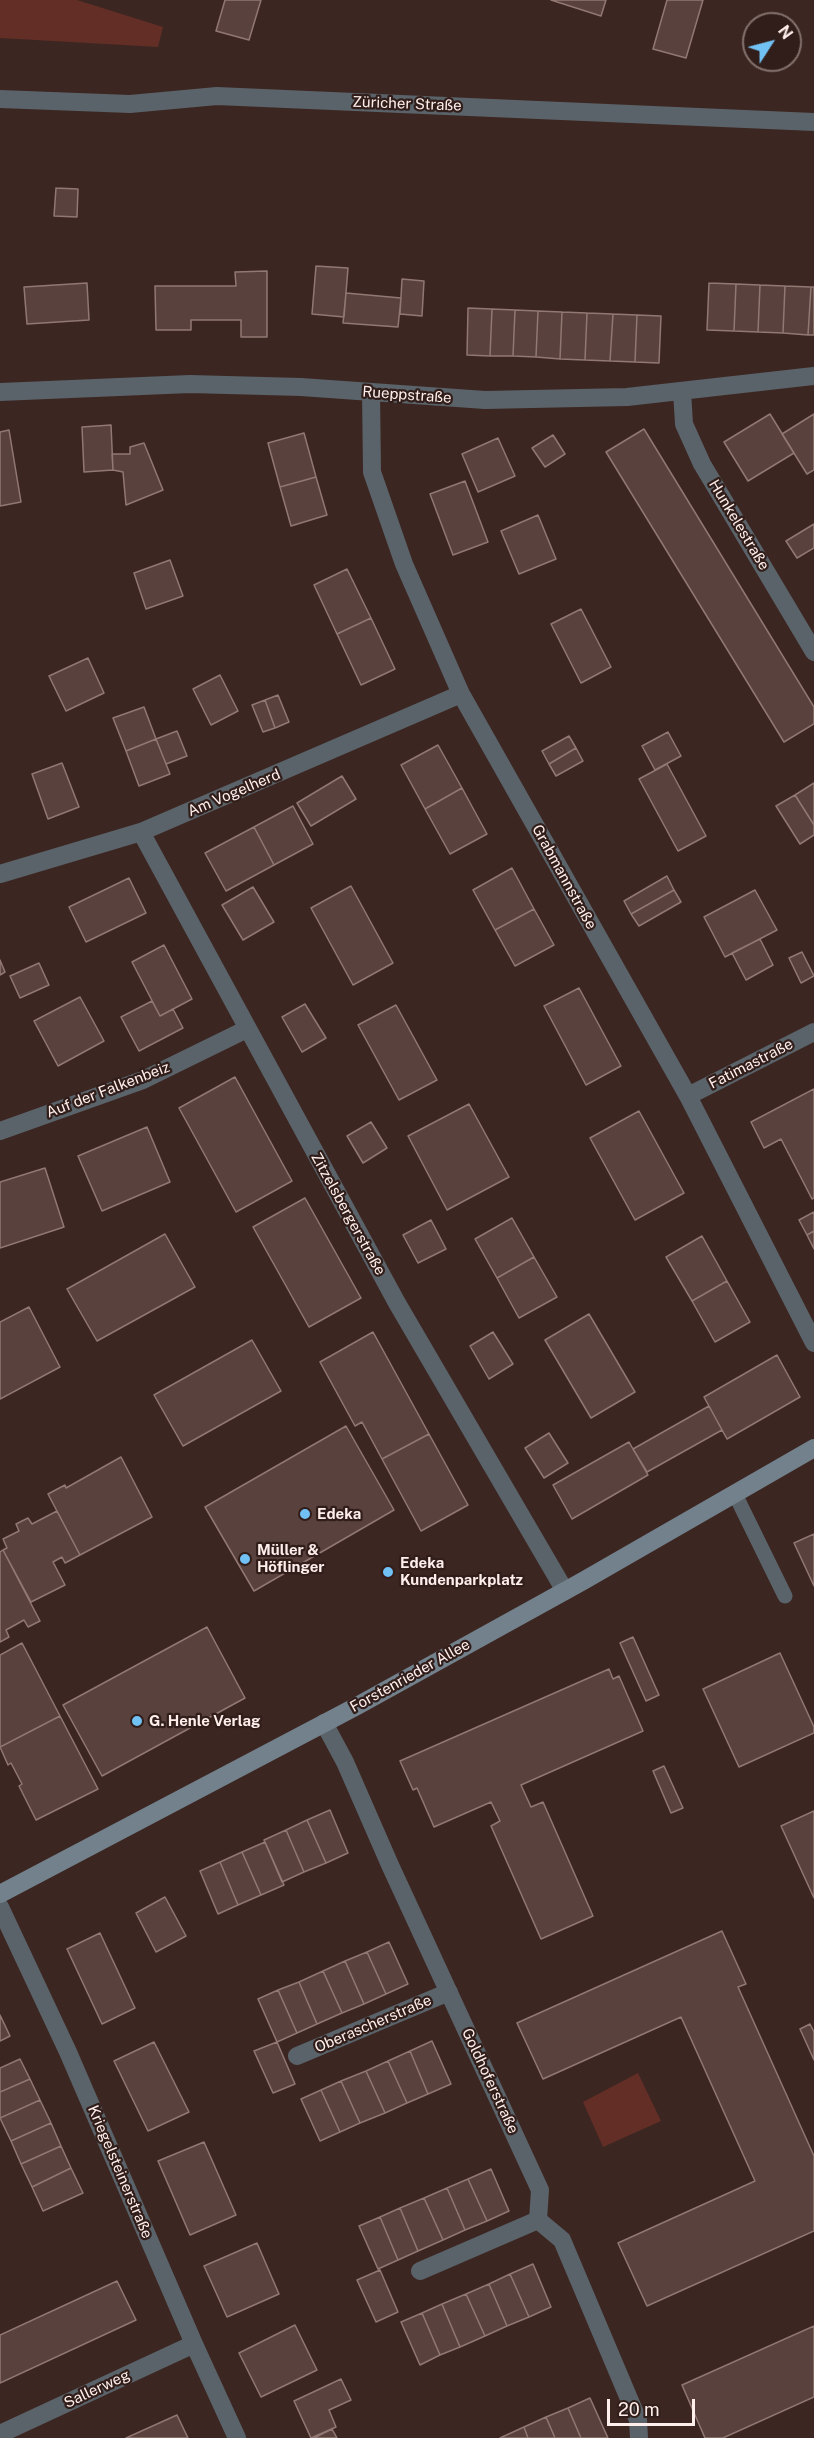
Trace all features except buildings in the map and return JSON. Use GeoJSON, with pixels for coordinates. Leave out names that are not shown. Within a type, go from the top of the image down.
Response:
{"type":"FeatureCollection","features":[{"type":"Feature","properties":{"kind":"street","name":"Züricher Straße"},"geometry":{"type":"LineString","coordinates":[[0,99],[130,104],[217,96],[814,122]]}},
{"type":"Feature","properties":{"kind":"street","name":"Rueppstraße"},"geometry":{"type":"LineString","coordinates":[[0,392],[190,384],[301,387],[485,400],[627,398],[814,376]]}},
{"type":"Feature","properties":{"kind":"street","name":"Hunkelestraße"},"geometry":{"type":"LineString","coordinates":[[682,391],[684,424],[702,464],[814,652]]}},
{"type":"Feature","properties":{"kind":"street","name":"Grabmannstraße"},"geometry":{"type":"LineString","coordinates":[[371,392],[372,472],[404,564],[461,694],[688,1096],[814,1343]]}},
{"type":"Feature","properties":{"kind":"street","name":"Am Vogelherd"},"geometry":{"type":"LineString","coordinates":[[0,874],[141,832],[461,694]]}},
{"type":"Feature","properties":{"kind":"street","name":"Zitzelsbergerstraße"},"geometry":{"type":"LineString","coordinates":[[141,832],[392,1293],[565,1591]]}},
{"type":"Feature","properties":{"kind":"street","name":"Auf der Falkenbeiz"},"geometry":{"type":"LineString","coordinates":[[0,1131],[143,1080],[247,1029]]}},
{"type":"Feature","properties":{"kind":"street","name":"Fatimastraße"},"geometry":{"type":"LineString","coordinates":[[688,1096],[814,1032]]}},
{"type":"Feature","properties":{"kind":"street","name":"Forstenrieder Allee"},"geometry":{"type":"LineString","coordinates":[[0,1894],[324,1723],[565,1591],[814,1448]]}},
{"type":"Feature","properties":{"kind":"street","name":"Goldhoferstraße"},"geometry":{"type":"LineString","coordinates":[[324,1723],[345,1762],[540,2190],[538,2220]]}},
{"type":"Feature","properties":{"kind":"street","name":"Kriegelsteinerstraße"},"geometry":{"type":"LineString","coordinates":[[0,1907],[73,2063],[237,2438]]}},
{"type":"Feature","properties":{"kind":"street","name":"Oberascherstraße"},"geometry":{"type":"LineString","coordinates":[[297,2056],[449,1992]]}},
{"type":"Feature","properties":{"kind":"street"},"geometry":{"type":"LineString","coordinates":[[420,2271],[538,2220],[562,2240],[638,2420],[639,2438]]}},
{"type":"Feature","properties":{"kind":"street","name":"Sallerweg"},"geometry":{"type":"LineString","coordinates":[[0,2434],[194,2344]]}},
{"type":"Feature","properties":{"kind":"lane"},"geometry":{"type":"LineString","coordinates":[[735,1494],[785,1596]]}},
{"type":"Feature","properties":{"kind":"shaded area"},"geometry":{"type":"Polygon","coordinates":[[[0,0],[77,0],[163,27],[158,47],[0,38],[0,0]]]}},
{"type":"Feature","properties":{"kind":"shaded area"},"geometry":{"type":"Polygon","coordinates":[[[638,2073],[661,2121],[603,2147],[583,2102],[638,2073]]]}},
{"type":"Feature","properties":{"kind":"place","name":"Edeka"},"geometry":{"type":"Point","coordinates":[305,1514]}},
{"type":"Feature","properties":{"kind":"place","name":"Müller & Höflinger"},"geometry":{"type":"Point","coordinates":[245,1559]}},
{"type":"Feature","properties":{"kind":"place","name":"Edeka Kundenparkplatz"},"geometry":{"type":"Point","coordinates":[388,1572]}},
{"type":"Feature","properties":{"kind":"place","name":"G. Henle Verlag"},"geometry":{"type":"Point","coordinates":[137,1721]}}]}
